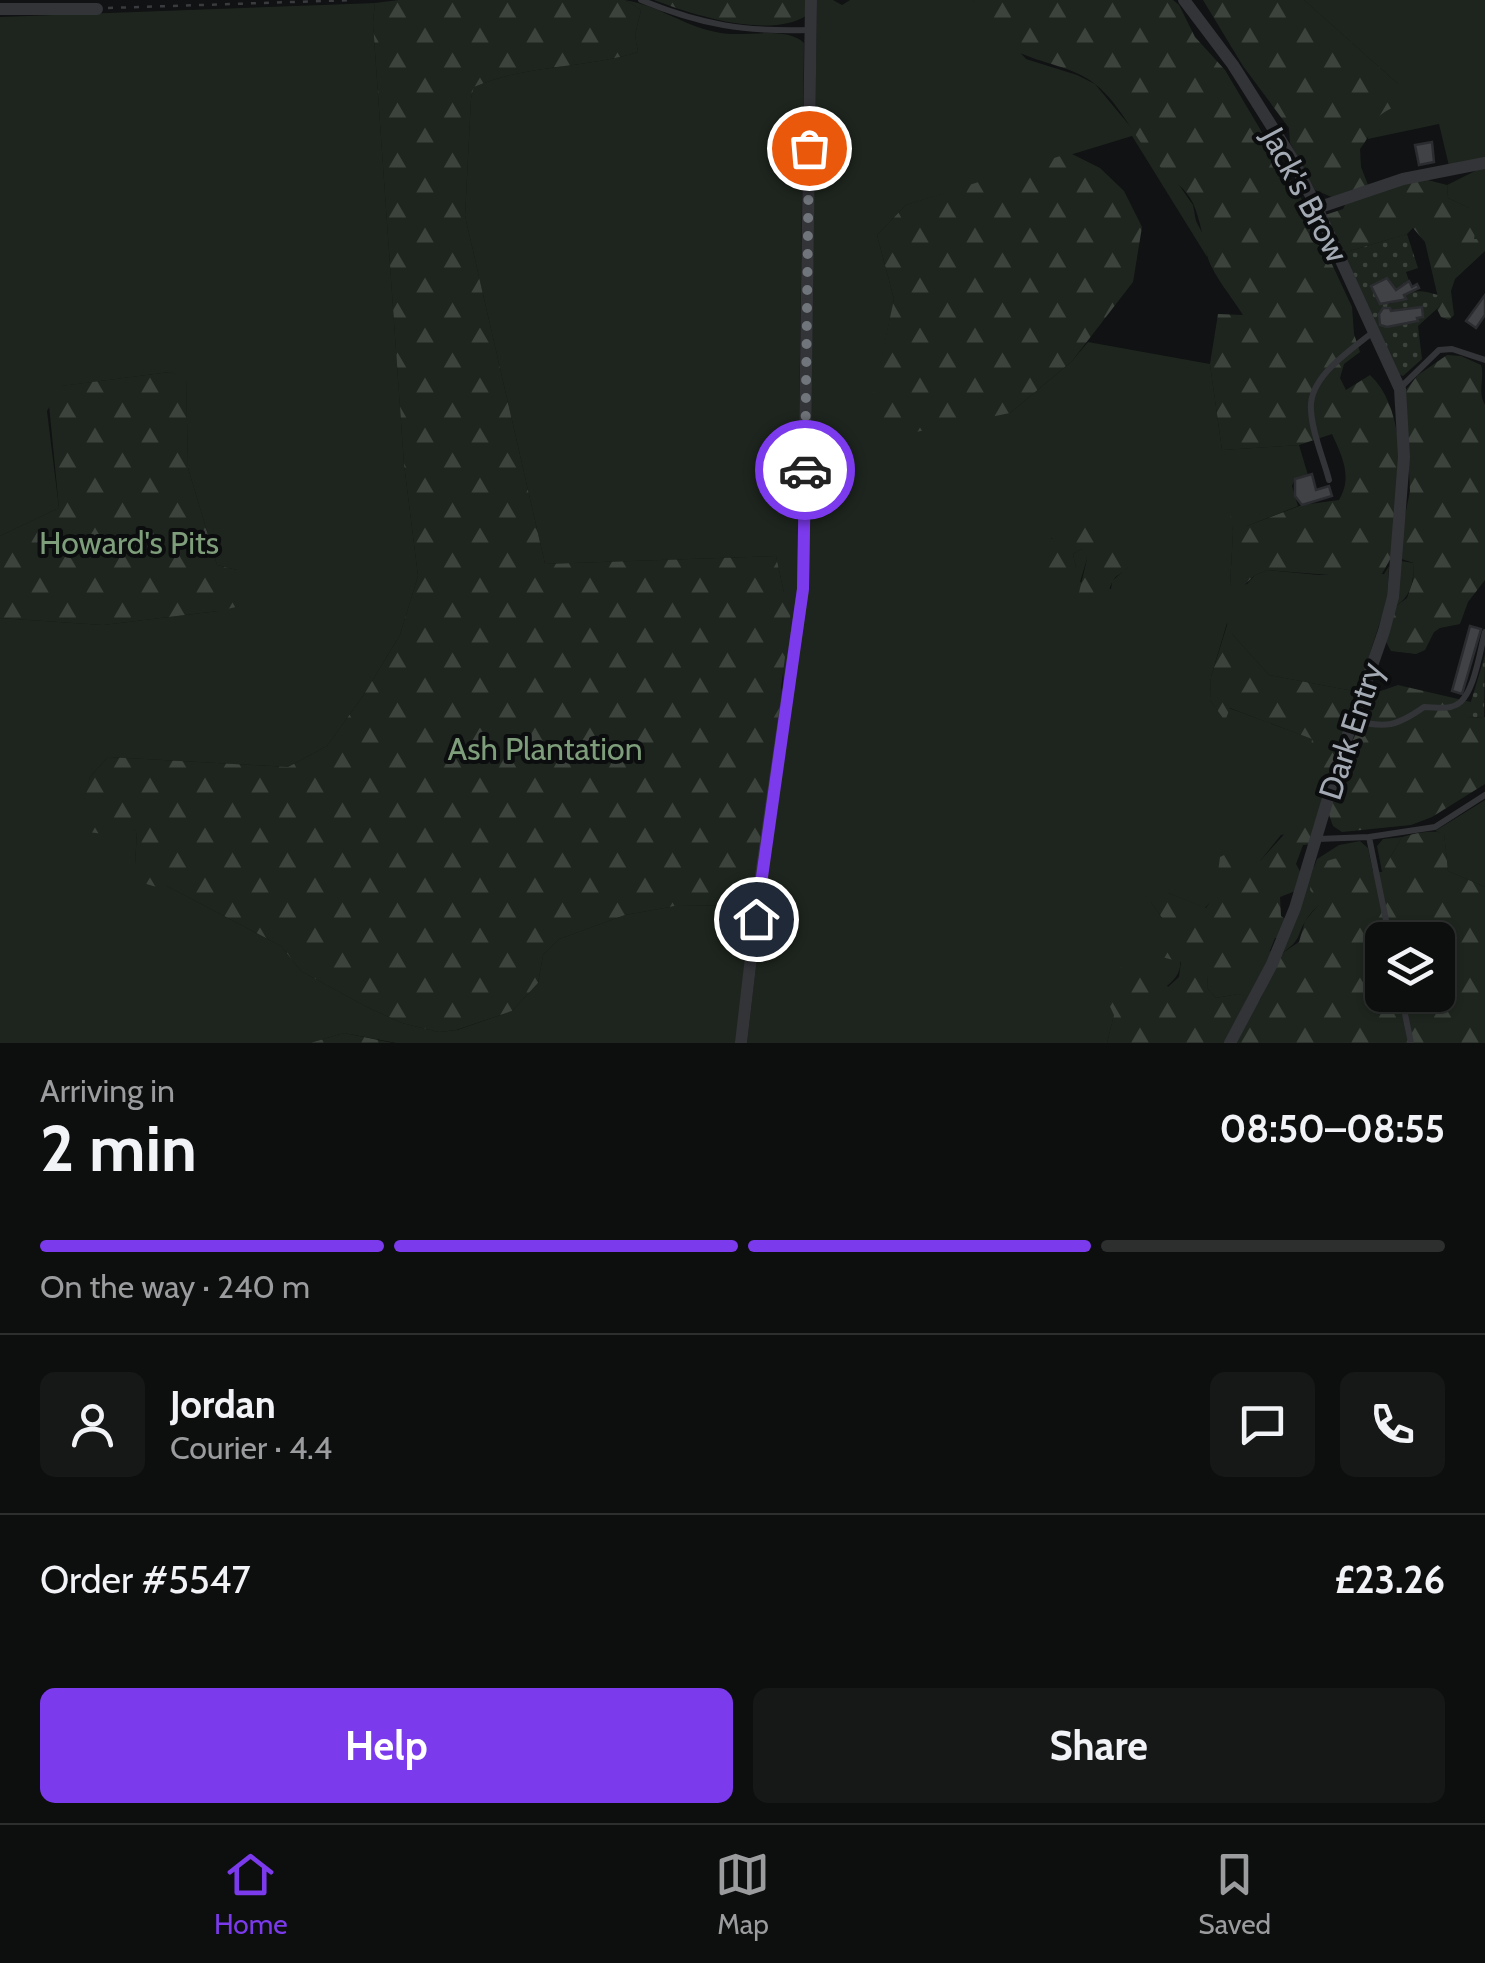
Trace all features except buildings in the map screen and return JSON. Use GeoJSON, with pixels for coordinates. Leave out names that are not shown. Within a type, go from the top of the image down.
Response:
{"type":"FeatureCollection","features":[{"type":"Feature","properties":{"kind":"street"},"geometry":{"type":"LineString","coordinates":[[741,1043],[759,889],[803,589],[811,0]]}},
{"type":"Feature","properties":{"kind":"street","name":"Jack's Brow"},"geometry":{"type":"LineString","coordinates":[[1184,0],[1233,65],[1292,160],[1374,331],[1400,396]]}},
{"type":"Feature","properties":{"kind":"street"},"geometry":{"type":"LineString","coordinates":[[0,8],[97,8]]}},
{"type":"Feature","properties":{"kind":"street"},"geometry":{"type":"LineString","coordinates":[[1316,208],[1403,179],[1485,162]]}},
{"type":"Feature","properties":{"kind":"street","name":"Dark Entry"},"geometry":{"type":"LineString","coordinates":[[1230,1043],[1272,964],[1318,839],[1393,597],[1404,480],[1400,396]]}},
{"type":"Feature","properties":{"kind":"lane"},"geometry":{"type":"LineString","coordinates":[[641,0],[684,18],[758,31],[811,30]]}},
{"type":"Feature","properties":{"kind":"lane"},"geometry":{"type":"LineString","coordinates":[[1329,480],[1310,408],[1313,394],[1342,357],[1374,331]]}},
{"type":"Feature","properties":{"kind":"lane"},"geometry":{"type":"LineString","coordinates":[[1400,396],[1438,350],[1452,349],[1485,360]]}},
{"type":"Feature","properties":{"kind":"lane"},"geometry":{"type":"LineString","coordinates":[[1352,720],[1379,725],[1397,723],[1412,718],[1424,707],[1452,708],[1460,704],[1468,694],[1485,632]]}},
{"type":"Feature","properties":{"kind":"lane"},"geometry":{"type":"LineString","coordinates":[[1318,839],[1369,837],[1435,827],[1485,795]]}},
{"type":"Feature","properties":{"kind":"lane"},"geometry":{"type":"LineString","coordinates":[[1369,837],[1386,922]]}},
{"type":"Feature","properties":{"kind":"lane"},"geometry":{"type":"LineString","coordinates":[[1405,1012],[1411,1043]]}},
{"type":"Feature","properties":{"kind":"path"},"geometry":{"type":"LineString","coordinates":[[97,8],[355,0]]}},
{"type":"Feature","properties":{"kind":"green space"},"geometry":{"type":"Polygon","coordinates":[[[625,0],[708,30],[787,35],[804,43],[797,591],[783,695],[784,593],[776,556],[545,564],[465,216],[474,87],[514,74],[638,52],[635,35],[641,10],[625,0]]]}},
{"type":"Feature","properties":{"kind":"green space","name":"Ash Plantation"},"geometry":{"type":"Polygon","coordinates":[[[625,0],[641,10],[635,35],[638,52],[494,80],[474,87],[471,98],[465,216],[545,564],[776,556],[784,593],[792,603],[755,899],[746,905],[675,906],[625,915],[559,939],[543,955],[538,983],[512,1011],[439,1032],[402,1023],[367,1007],[301,971],[281,946],[167,886],[143,883],[135,866],[137,831],[115,828],[104,834],[88,832],[79,818],[90,777],[108,757],[288,767],[327,746],[400,635],[418,576],[404,464],[373,23],[375,3],[625,0]]]}},
{"type":"Feature","properties":{"kind":"green space"},"geometry":{"type":"Polygon","coordinates":[[[654,0],[806,0],[806,16],[790,23],[752,25],[709,18],[654,0]]]}},
{"type":"Feature","properties":{"kind":"green space"},"geometry":{"type":"Polygon","coordinates":[[[817,0],[833,0],[842,5],[850,0],[973,0],[1026,59],[1095,84],[1193,205],[1206,240],[1207,257],[1132,136],[906,205],[877,235],[894,299],[871,409],[1010,413],[1072,361],[1088,342],[1210,364],[1222,450],[1299,445],[1308,475],[1295,479],[1292,486],[1298,506],[1247,526],[1231,512],[1230,587],[1247,584],[1255,575],[1268,570],[1319,575],[1384,574],[1389,566],[1387,601],[1354,702],[1353,691],[1269,675],[1227,623],[1211,677],[1210,700],[1225,720],[1229,708],[1313,739],[1331,773],[1316,830],[1281,835],[1260,861],[1248,861],[1205,908],[1168,893],[1151,902],[1177,946],[1178,974],[1156,993],[1114,1015],[1107,1043],[747,1043],[808,588],[817,0]],[[1051,538],[1076,568],[1073,554],[1085,551],[1087,559],[1080,582],[1111,589],[1112,581],[1127,568],[1130,556],[1051,538]]]}},
{"type":"Feature","properties":{"kind":"green space"},"geometry":{"type":"Polygon","coordinates":[[[973,0],[1173,0],[1179,5],[1195,37],[1225,70],[1301,198],[1352,307],[1360,352],[1344,364],[1340,378],[1346,390],[1370,375],[1389,404],[1398,441],[1405,516],[1410,491],[1405,391],[1418,375],[1447,355],[1481,365],[1485,405],[1485,580],[1468,602],[1460,624],[1434,632],[1425,650],[1416,654],[1391,651],[1385,640],[1395,607],[1407,598],[1414,563],[1392,556],[1379,579],[1268,570],[1255,575],[1239,590],[1230,587],[1230,512],[1242,514],[1247,526],[1302,505],[1339,500],[1346,475],[1336,442],[1332,434],[1299,445],[1222,450],[1210,364],[1218,314],[1243,315],[1210,262],[1193,203],[1153,159],[1105,93],[1084,77],[1004,44],[988,31],[973,0]]]}},
{"type":"Feature","properties":{"kind":"green space"},"geometry":{"type":"Polygon","coordinates":[[[1203,0],[1304,0],[1398,84],[1401,104],[1374,123],[1360,149],[1361,167],[1370,190],[1416,177],[1447,185],[1448,198],[1469,208],[1477,221],[1474,239],[1485,239],[1485,251],[1455,279],[1451,291],[1454,315],[1449,320],[1441,317],[1437,309],[1440,306],[1425,242],[1413,228],[1407,234],[1343,253],[1325,215],[1343,209],[1346,203],[1315,190],[1290,143],[1289,128],[1243,66],[1203,0]]]}},
{"type":"Feature","properties":{"kind":"green space"},"geometry":{"type":"Polygon","coordinates":[[[1304,0],[1485,0],[1485,158],[1449,166],[1439,124],[1368,139],[1369,128],[1398,84],[1304,0]]]}},
{"type":"Feature","properties":{"kind":"green space"},"geometry":{"type":"Polygon","coordinates":[[[375,3],[373,23],[404,464],[418,576],[400,635],[327,746],[288,767],[108,757],[90,777],[80,818],[137,831],[135,865],[281,946],[301,971],[402,1023],[439,1032],[457,1030],[512,1011],[538,983],[543,955],[559,939],[625,915],[675,906],[746,905],[754,899],[737,1043],[396,1043],[344,1033],[310,1043],[0,1043],[0,618],[103,625],[218,611],[237,570],[217,565],[188,468],[186,379],[170,372],[62,386],[47,411],[59,508],[0,536],[0,17],[375,3]]]}},
{"type":"Feature","properties":{"kind":"green space"},"geometry":{"type":"Polygon","coordinates":[[[1070,153],[1100,168],[1124,191],[1142,227],[1133,282],[1072,361],[1010,413],[896,436],[870,409],[894,299],[877,235],[906,205],[1070,153]]]}},
{"type":"Feature","properties":{"kind":"green space"},"geometry":{"type":"Polygon","coordinates":[[[1485,166],[1485,239],[1473,240],[1469,208],[1448,198],[1447,185],[1485,166]]]}},
{"type":"Feature","properties":{"kind":"green space"},"geometry":{"type":"Polygon","coordinates":[[[1407,234],[1418,268],[1406,272],[1409,281],[1396,290],[1391,287],[1389,304],[1412,292],[1438,295],[1440,306],[1418,326],[1422,359],[1403,376],[1398,374],[1343,253],[1407,234]],[[1421,307],[1391,311],[1384,308],[1379,315],[1380,325],[1385,326],[1423,316],[1421,307]]]}},
{"type":"Feature","properties":{"kind":"green space","name":"Howard's Pits"},"geometry":{"type":"Polygon","coordinates":[[[170,372],[186,378],[188,468],[217,565],[237,570],[245,581],[248,597],[236,607],[218,611],[103,625],[0,618],[0,536],[59,508],[48,394],[61,386],[170,372]]]}},
{"type":"Feature","properties":{"kind":"green space"},"geometry":{"type":"Polygon","coordinates":[[[1082,524],[1118,536],[1130,550],[1131,558],[1127,568],[1115,577],[1105,602],[1091,608],[1082,608],[1077,601],[1087,559],[1084,551],[1073,554],[1073,584],[1065,586],[1040,577],[1038,566],[1048,542],[1082,524]]]}},
{"type":"Feature","properties":{"kind":"green space"},"geometry":{"type":"Polygon","coordinates":[[[1401,561],[1414,563],[1413,577],[1408,593],[1395,607],[1401,561]]]}},
{"type":"Feature","properties":{"kind":"green space"},"geometry":{"type":"Polygon","coordinates":[[[1228,622],[1233,635],[1269,675],[1353,691],[1354,702],[1331,773],[1310,757],[1312,739],[1230,708],[1225,721],[1210,700],[1211,677],[1228,622]]]}},
{"type":"Feature","properties":{"kind":"green space"},"geometry":{"type":"Polygon","coordinates":[[[1485,655],[1484,717],[1466,718],[1485,655]]]}},
{"type":"Feature","properties":{"kind":"green space"},"geometry":{"type":"Polygon","coordinates":[[[1398,685],[1471,702],[1467,718],[1485,717],[1485,784],[1432,817],[1411,825],[1342,832],[1333,826],[1328,812],[1357,728],[1375,693],[1398,685]]]}},
{"type":"Feature","properties":{"kind":"green space"},"geometry":{"type":"Polygon","coordinates":[[[1485,800],[1485,887],[1448,871],[1444,834],[1435,831],[1485,800]]]}},
{"type":"Feature","properties":{"kind":"green space"},"geometry":{"type":"Polygon","coordinates":[[[1298,819],[1314,820],[1312,844],[1303,845],[1296,864],[1308,886],[1280,897],[1281,916],[1297,928],[1292,938],[1275,938],[1266,960],[1229,979],[1208,975],[1207,988],[1216,998],[1238,994],[1260,1000],[1281,954],[1299,942],[1305,921],[1320,903],[1310,890],[1313,868],[1344,858],[1382,872],[1402,837],[1444,833],[1448,871],[1485,887],[1485,1043],[1107,1043],[1114,1015],[1106,998],[1126,957],[1151,966],[1168,987],[1179,977],[1181,962],[1158,956],[1151,943],[1162,918],[1151,902],[1156,892],[1206,908],[1215,895],[1220,857],[1235,850],[1248,861],[1260,861],[1298,819]]]}},
{"type":"Feature","properties":{"kind":"green space"},"geometry":{"type":"Polygon","coordinates":[[[1402,837],[1382,872],[1377,846],[1383,839],[1402,837]]]}},
{"type":"Feature","properties":{"kind":"green space"},"geometry":{"type":"Polygon","coordinates":[[[1360,841],[1368,848],[1373,872],[1346,884],[1321,903],[1296,940],[1281,954],[1317,859],[1339,845],[1360,841]]]}},
{"type":"Feature","properties":{"kind":"green space"},"geometry":{"type":"Polygon","coordinates":[[[1273,950],[1250,998],[1238,994],[1216,998],[1207,988],[1208,975],[1273,950]]]}},
{"type":"Feature","properties":{"kind":"green space"},"geometry":{"type":"Polygon","coordinates":[[[344,1033],[393,1043],[310,1043],[344,1033]]]}},
{"type":"Feature","properties":{"kind":"way so far"},"geometry":{"type":"LineString","coordinates":[[805,470],[809,148]]}},
{"type":"Feature","properties":{"kind":"route"},"geometry":{"type":"LineString","coordinates":[[756,919],[803,589],[805,470]]}}]}
